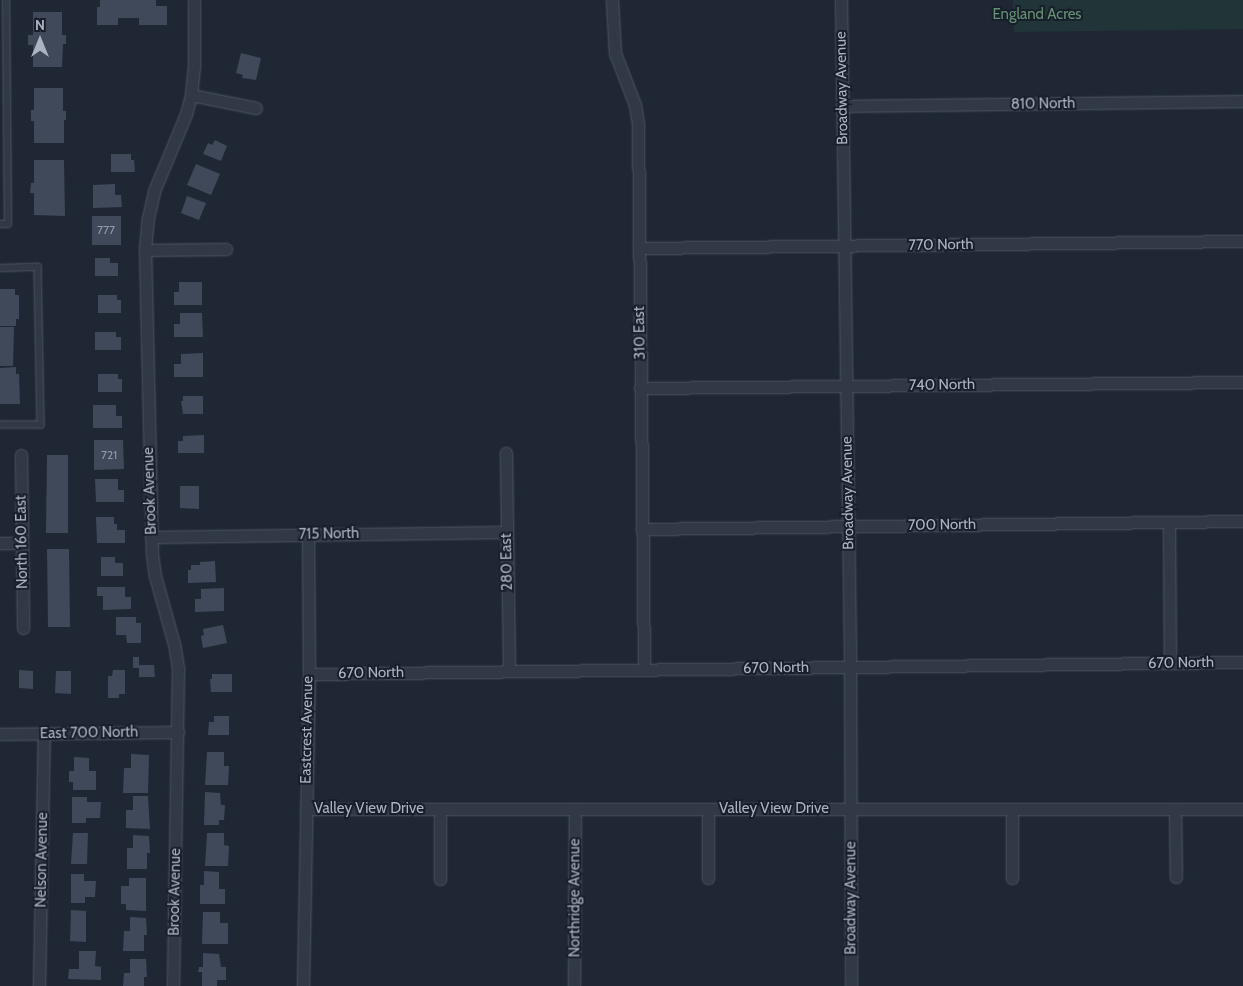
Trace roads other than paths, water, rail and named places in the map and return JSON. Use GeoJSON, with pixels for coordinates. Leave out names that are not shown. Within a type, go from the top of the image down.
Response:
{"type":"FeatureCollection","features":[{"type":"Feature","properties":{"kind":"street","name":"Brook Avenue"},"geometry":{"type":"LineString","coordinates":[[173,986],[178,732],[177,656],[155,576],[151,537],[145,250],[148,218],[154,191],[186,114],[191,95],[194,68],[194,0]]}},
{"type":"Feature","properties":{"kind":"street","name":"310 East"},"geometry":{"type":"LineString","coordinates":[[612,0],[614,53],[637,117],[644,670]]}},
{"type":"Feature","properties":{"kind":"street","name":"Broadway Avenue"},"geometry":{"type":"LineString","coordinates":[[841,0],[852,809],[851,986]]}},
{"type":"Feature","properties":{"kind":"street"},"geometry":{"type":"LineString","coordinates":[[191,95],[256,108]]}},
{"type":"Feature","properties":{"kind":"street","name":"810 North"},"geometry":{"type":"LineString","coordinates":[[842,106],[1243,101]]}},
{"type":"Feature","properties":{"kind":"street","name":"770 North"},"geometry":{"type":"LineString","coordinates":[[639,248],[1243,241]]}},
{"type":"Feature","properties":{"kind":"street"},"geometry":{"type":"LineString","coordinates":[[145,250],[226,249]]}},
{"type":"Feature","properties":{"kind":"street","name":"740 North"},"geometry":{"type":"LineString","coordinates":[[640,388],[1243,382]]}},
{"type":"Feature","properties":{"kind":"street","name":"280 East"},"geometry":{"type":"LineString","coordinates":[[506,453],[509,671]]}},
{"type":"Feature","properties":{"kind":"street","name":"North 160 East"},"geometry":{"type":"LineString","coordinates":[[21,455],[23,628]]}},
{"type":"Feature","properties":{"kind":"street","name":"700 North"},"geometry":{"type":"LineString","coordinates":[[642,529],[1243,521]]}},
{"type":"Feature","properties":{"kind":"street"},"geometry":{"type":"LineString","coordinates":[[1169,522],[1170,663]]}},
{"type":"Feature","properties":{"kind":"street","name":"715 North"},"geometry":{"type":"LineString","coordinates":[[151,537],[507,532]]}},
{"type":"Feature","properties":{"kind":"street","name":"Eastcrest Avenue"},"geometry":{"type":"LineString","coordinates":[[303,986],[309,674],[308,534]]}},
{"type":"Feature","properties":{"kind":"street"},"geometry":{"type":"LineString","coordinates":[[0,543],[22,543]]}},
{"type":"Feature","properties":{"kind":"street","name":"670 North"},"geometry":{"type":"LineString","coordinates":[[309,674],[1243,662]]}},
{"type":"Feature","properties":{"kind":"street","name":"East 700 North"},"geometry":{"type":"LineString","coordinates":[[0,734],[178,732]]}},
{"type":"Feature","properties":{"kind":"street","name":"Nelson Avenue"},"geometry":{"type":"LineString","coordinates":[[39,986],[44,733]]}},
{"type":"Feature","properties":{"kind":"street","name":"Valley View Drive"},"geometry":{"type":"LineString","coordinates":[[306,809],[1243,809]]}},
{"type":"Feature","properties":{"kind":"street"},"geometry":{"type":"LineString","coordinates":[[440,809],[440,879]]}},
{"type":"Feature","properties":{"kind":"street","name":"Northridge Avenue"},"geometry":{"type":"LineString","coordinates":[[574,986],[575,809]]}},
{"type":"Feature","properties":{"kind":"street"},"geometry":{"type":"LineString","coordinates":[[708,809],[708,878]]}},
{"type":"Feature","properties":{"kind":"street"},"geometry":{"type":"LineString","coordinates":[[1012,809],[1012,878]]}},
{"type":"Feature","properties":{"kind":"street"},"geometry":{"type":"LineString","coordinates":[[1175,809],[1176,877]]}},
{"type":"Feature","properties":{"kind":"lane"},"geometry":{"type":"LineString","coordinates":[[0,224],[8,224],[6,0]]}},
{"type":"Feature","properties":{"kind":"lane"},"geometry":{"type":"LineString","coordinates":[[0,268],[38,267],[41,425],[0,425]]}},
{"type":"Feature","properties":{"kind":"park label","name":"England Acres"},"geometry":{"type":"Point","coordinates":[1037,15]}}]}
